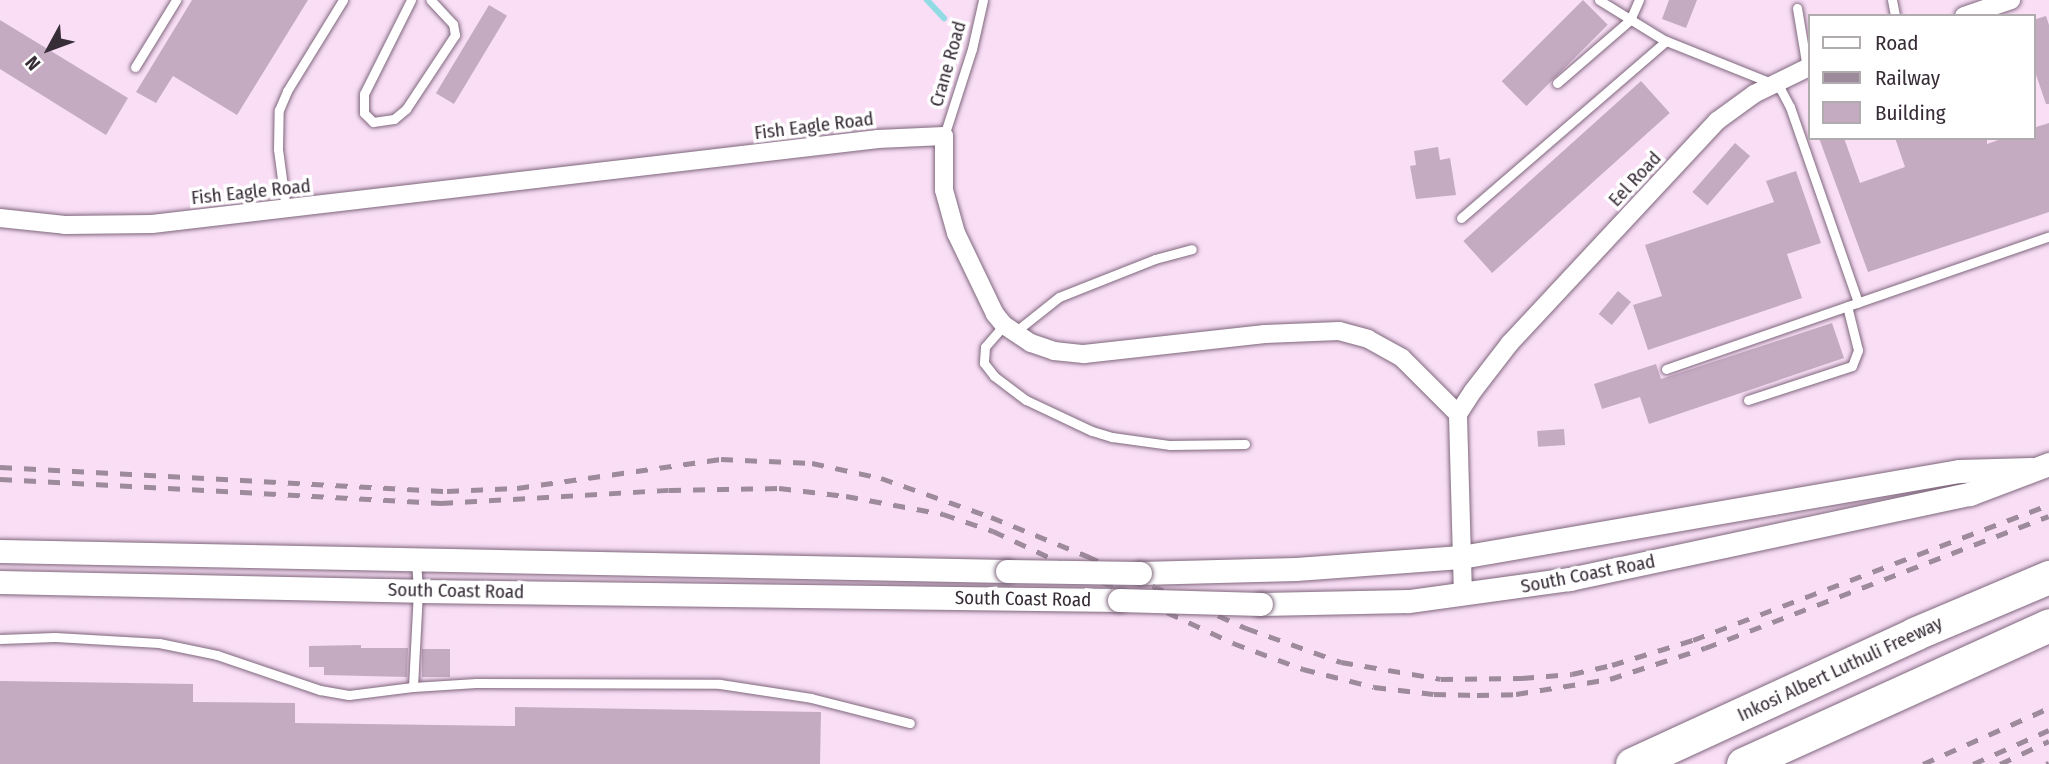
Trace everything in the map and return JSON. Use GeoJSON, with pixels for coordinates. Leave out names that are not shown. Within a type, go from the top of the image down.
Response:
{"type":"FeatureCollection","features":[{"type":"Feature","properties":{"kind":"highway","name":"Inkosi Albert Luthuli Freeway"},"geometry":{"type":"LineString","coordinates":[[1632,764],[1914,634],[2049,577]]}},
{"type":"Feature","properties":{"kind":"highway"},"geometry":{"type":"LineString","coordinates":[[1743,764],[2049,625]]}},
{"type":"Feature","properties":{"kind":"street"},"geometry":{"type":"LineString","coordinates":[[1967,14],[1984,4],[2011,0]]}},
{"type":"Feature","properties":{"kind":"street","name":"Eel Road"},"geometry":{"type":"LineString","coordinates":[[1458,414],[1510,343],[1717,121],[1754,94],[1808,68]]}},
{"type":"Feature","properties":{"kind":"street","name":"Fish Eagle Road"},"geometry":{"type":"LineString","coordinates":[[0,218],[106,226],[286,209],[878,139],[944,136]]}},
{"type":"Feature","properties":{"kind":"street"},"geometry":{"type":"LineString","coordinates":[[944,136],[944,190],[956,233],[991,308],[1009,329],[1054,351],[1084,354],[1265,334],[1339,331],[1368,339],[1402,358],[1458,414],[1463,595]]}},
{"type":"Feature","properties":{"kind":"street","name":"South Coast Road"},"geometry":{"type":"LineString","coordinates":[[0,551],[1140,573],[1296,569],[1461,557],[1958,471],[2040,467]]}},
{"type":"Feature","properties":{"kind":"street","name":"South Coast Road"},"geometry":{"type":"LineString","coordinates":[[0,582],[1261,604],[1409,601],[1569,579],[1970,494],[2040,467]]}},
{"type":"Feature","properties":{"kind":"lane"},"geometry":{"type":"LineString","coordinates":[[135,67],[176,0]]}},
{"type":"Feature","properties":{"kind":"lane"},"geometry":{"type":"LineString","coordinates":[[286,209],[278,149],[279,110],[287,91],[343,0]]}},
{"type":"Feature","properties":{"kind":"lane"},"geometry":{"type":"LineString","coordinates":[[411,0],[363,94],[364,113],[373,122],[394,119],[406,109],[455,35],[453,24],[431,0]]}},
{"type":"Feature","properties":{"kind":"lane","name":"Crane Road"},"geometry":{"type":"LineString","coordinates":[[944,136],[972,49],[983,0]]}},
{"type":"Feature","properties":{"kind":"lane"},"geometry":{"type":"LineString","coordinates":[[1599,0],[1666,41],[1774,84],[1790,107],[1858,302]]}},
{"type":"Feature","properties":{"kind":"lane"},"geometry":{"type":"LineString","coordinates":[[1558,83],[1630,20],[1639,0]]}},
{"type":"Feature","properties":{"kind":"lane"},"geometry":{"type":"LineString","coordinates":[[1797,8],[1808,68]]}},
{"type":"Feature","properties":{"kind":"lane"},"geometry":{"type":"LineString","coordinates":[[1461,218],[1666,41]]}},
{"type":"Feature","properties":{"kind":"lane"},"geometry":{"type":"LineString","coordinates":[[1666,369],[2049,236]]}},
{"type":"Feature","properties":{"kind":"lane"},"geometry":{"type":"LineString","coordinates":[[1192,249],[1059,297],[985,347],[984,363],[994,376],[1026,400],[1092,431],[1123,439],[1170,445],[1245,444]]}},
{"type":"Feature","properties":{"kind":"lane"},"geometry":{"type":"LineString","coordinates":[[1748,400],[1852,366],[1858,350],[1847,306]]}},
{"type":"Feature","properties":{"kind":"lane"},"geometry":{"type":"LineString","coordinates":[[413,687],[418,591],[415,559]]}},
{"type":"Feature","properties":{"kind":"lane"},"geometry":{"type":"LineString","coordinates":[[0,639],[55,637],[159,643],[217,654],[320,690],[349,695],[476,683],[720,684],[811,698],[910,723]]}},
{"type":"Feature","properties":{"kind":"building"},"geometry":{"type":"Polygon","coordinates":[[[192,0],[308,0],[237,115],[173,76],[156,103],[136,92],[192,0]]]}},
{"type":"Feature","properties":{"kind":"building"},"geometry":{"type":"Polygon","coordinates":[[[1583,0],[1608,25],[1526,106],[1502,81],[1583,0]]]}},
{"type":"Feature","properties":{"kind":"building"},"geometry":{"type":"Polygon","coordinates":[[[1669,0],[1697,0],[1686,28],[1662,19],[1669,0]]]}},
{"type":"Feature","properties":{"kind":"building"},"geometry":{"type":"Polygon","coordinates":[[[489,5],[507,16],[454,104],[436,93],[489,5]]]}},
{"type":"Feature","properties":{"kind":"building"},"geometry":{"type":"Polygon","coordinates":[[[2046,16],[2049,25],[2049,104],[2046,104],[2035,72],[2035,19],[2046,16]]]}},
{"type":"Feature","properties":{"kind":"building"},"geometry":{"type":"Polygon","coordinates":[[[0,20],[128,98],[106,135],[0,69],[0,20]]]}},
{"type":"Feature","properties":{"kind":"building"},"geometry":{"type":"Polygon","coordinates":[[[1641,81],[1670,113],[1492,273],[1463,241],[1641,81]]]}},
{"type":"Feature","properties":{"kind":"building"},"geometry":{"type":"Polygon","coordinates":[[[2049,123],[2049,212],[1868,272],[1820,140],[1845,140],[1860,183],[1905,167],[1896,140],[1987,140],[1987,144],[1998,140],[2035,140],[2035,127],[2049,123]]]}},
{"type":"Feature","properties":{"kind":"building"},"geometry":{"type":"Polygon","coordinates":[[[1735,143],[1750,156],[1707,205],[1692,192],[1735,143]]]}},
{"type":"Feature","properties":{"kind":"building"},"geometry":{"type":"Polygon","coordinates":[[[1438,147],[1440,160],[1450,158],[1456,195],[1416,199],[1410,166],[1416,165],[1414,151],[1438,147]]]}},
{"type":"Feature","properties":{"kind":"building"},"geometry":{"type":"Polygon","coordinates":[[[1796,171],[1821,243],[1787,254],[1802,298],[1648,350],[1633,305],[1662,296],[1645,245],[1774,202],[1766,181],[1796,171]]]}},
{"type":"Feature","properties":{"kind":"building"},"geometry":{"type":"Polygon","coordinates":[[[1618,291],[1631,302],[1612,325],[1599,314],[1618,291]]]}},
{"type":"Feature","properties":{"kind":"building"},"geometry":{"type":"Polygon","coordinates":[[[1832,323],[1844,358],[1649,424],[1640,397],[1602,409],[1594,384],[1656,364],[1661,379],[1832,323]]]}},
{"type":"Feature","properties":{"kind":"building"},"geometry":{"type":"Polygon","coordinates":[[[1564,429],[1565,445],[1538,447],[1537,431],[1564,429]]]}},
{"type":"Feature","properties":{"kind":"building"},"geometry":{"type":"Polygon","coordinates":[[[361,645],[361,648],[408,648],[407,677],[324,675],[324,667],[309,667],[309,646],[361,645]]]}},
{"type":"Feature","properties":{"kind":"building"},"geometry":{"type":"Polygon","coordinates":[[[422,649],[450,649],[450,677],[422,677],[422,649]]]}},
{"type":"Feature","properties":{"kind":"building"},"geometry":{"type":"Polygon","coordinates":[[[0,681],[193,684],[193,702],[295,703],[295,723],[515,726],[515,707],[821,712],[820,764],[0,764],[0,681]]]}},
{"type":"Feature","properties":{"kind":"waterway"},"geometry":{"type":"LineString","coordinates":[[927,0],[944,18]]}},
{"type":"Feature","properties":{"kind":"railway"},"geometry":{"type":"LineString","coordinates":[[0,467],[447,491],[517,488],[721,459],[812,463],[881,478],[991,517],[1087,556],[1246,628],[1341,662],[1441,679],[1572,674],[1612,665],[1693,640],[2049,505]]}},
{"type":"Feature","properties":{"kind":"railway"},"geometry":{"type":"LineString","coordinates":[[0,479],[441,503],[669,490],[779,488],[846,496],[943,514],[993,531],[1233,643],[1303,669],[1374,687],[1434,694],[1477,695],[1516,694],[1610,679],[1705,648],[2049,516]]}},
{"type":"Feature","properties":{"kind":"railway"},"geometry":{"type":"LineString","coordinates":[[1923,764],[2049,708]]}},
{"type":"Feature","properties":{"kind":"railway"},"geometry":{"type":"LineString","coordinates":[[1973,764],[2049,730]]}},
{"type":"Feature","properties":{"kind":"railway"},"geometry":{"type":"LineString","coordinates":[[2000,764],[2049,741]]}}]}
